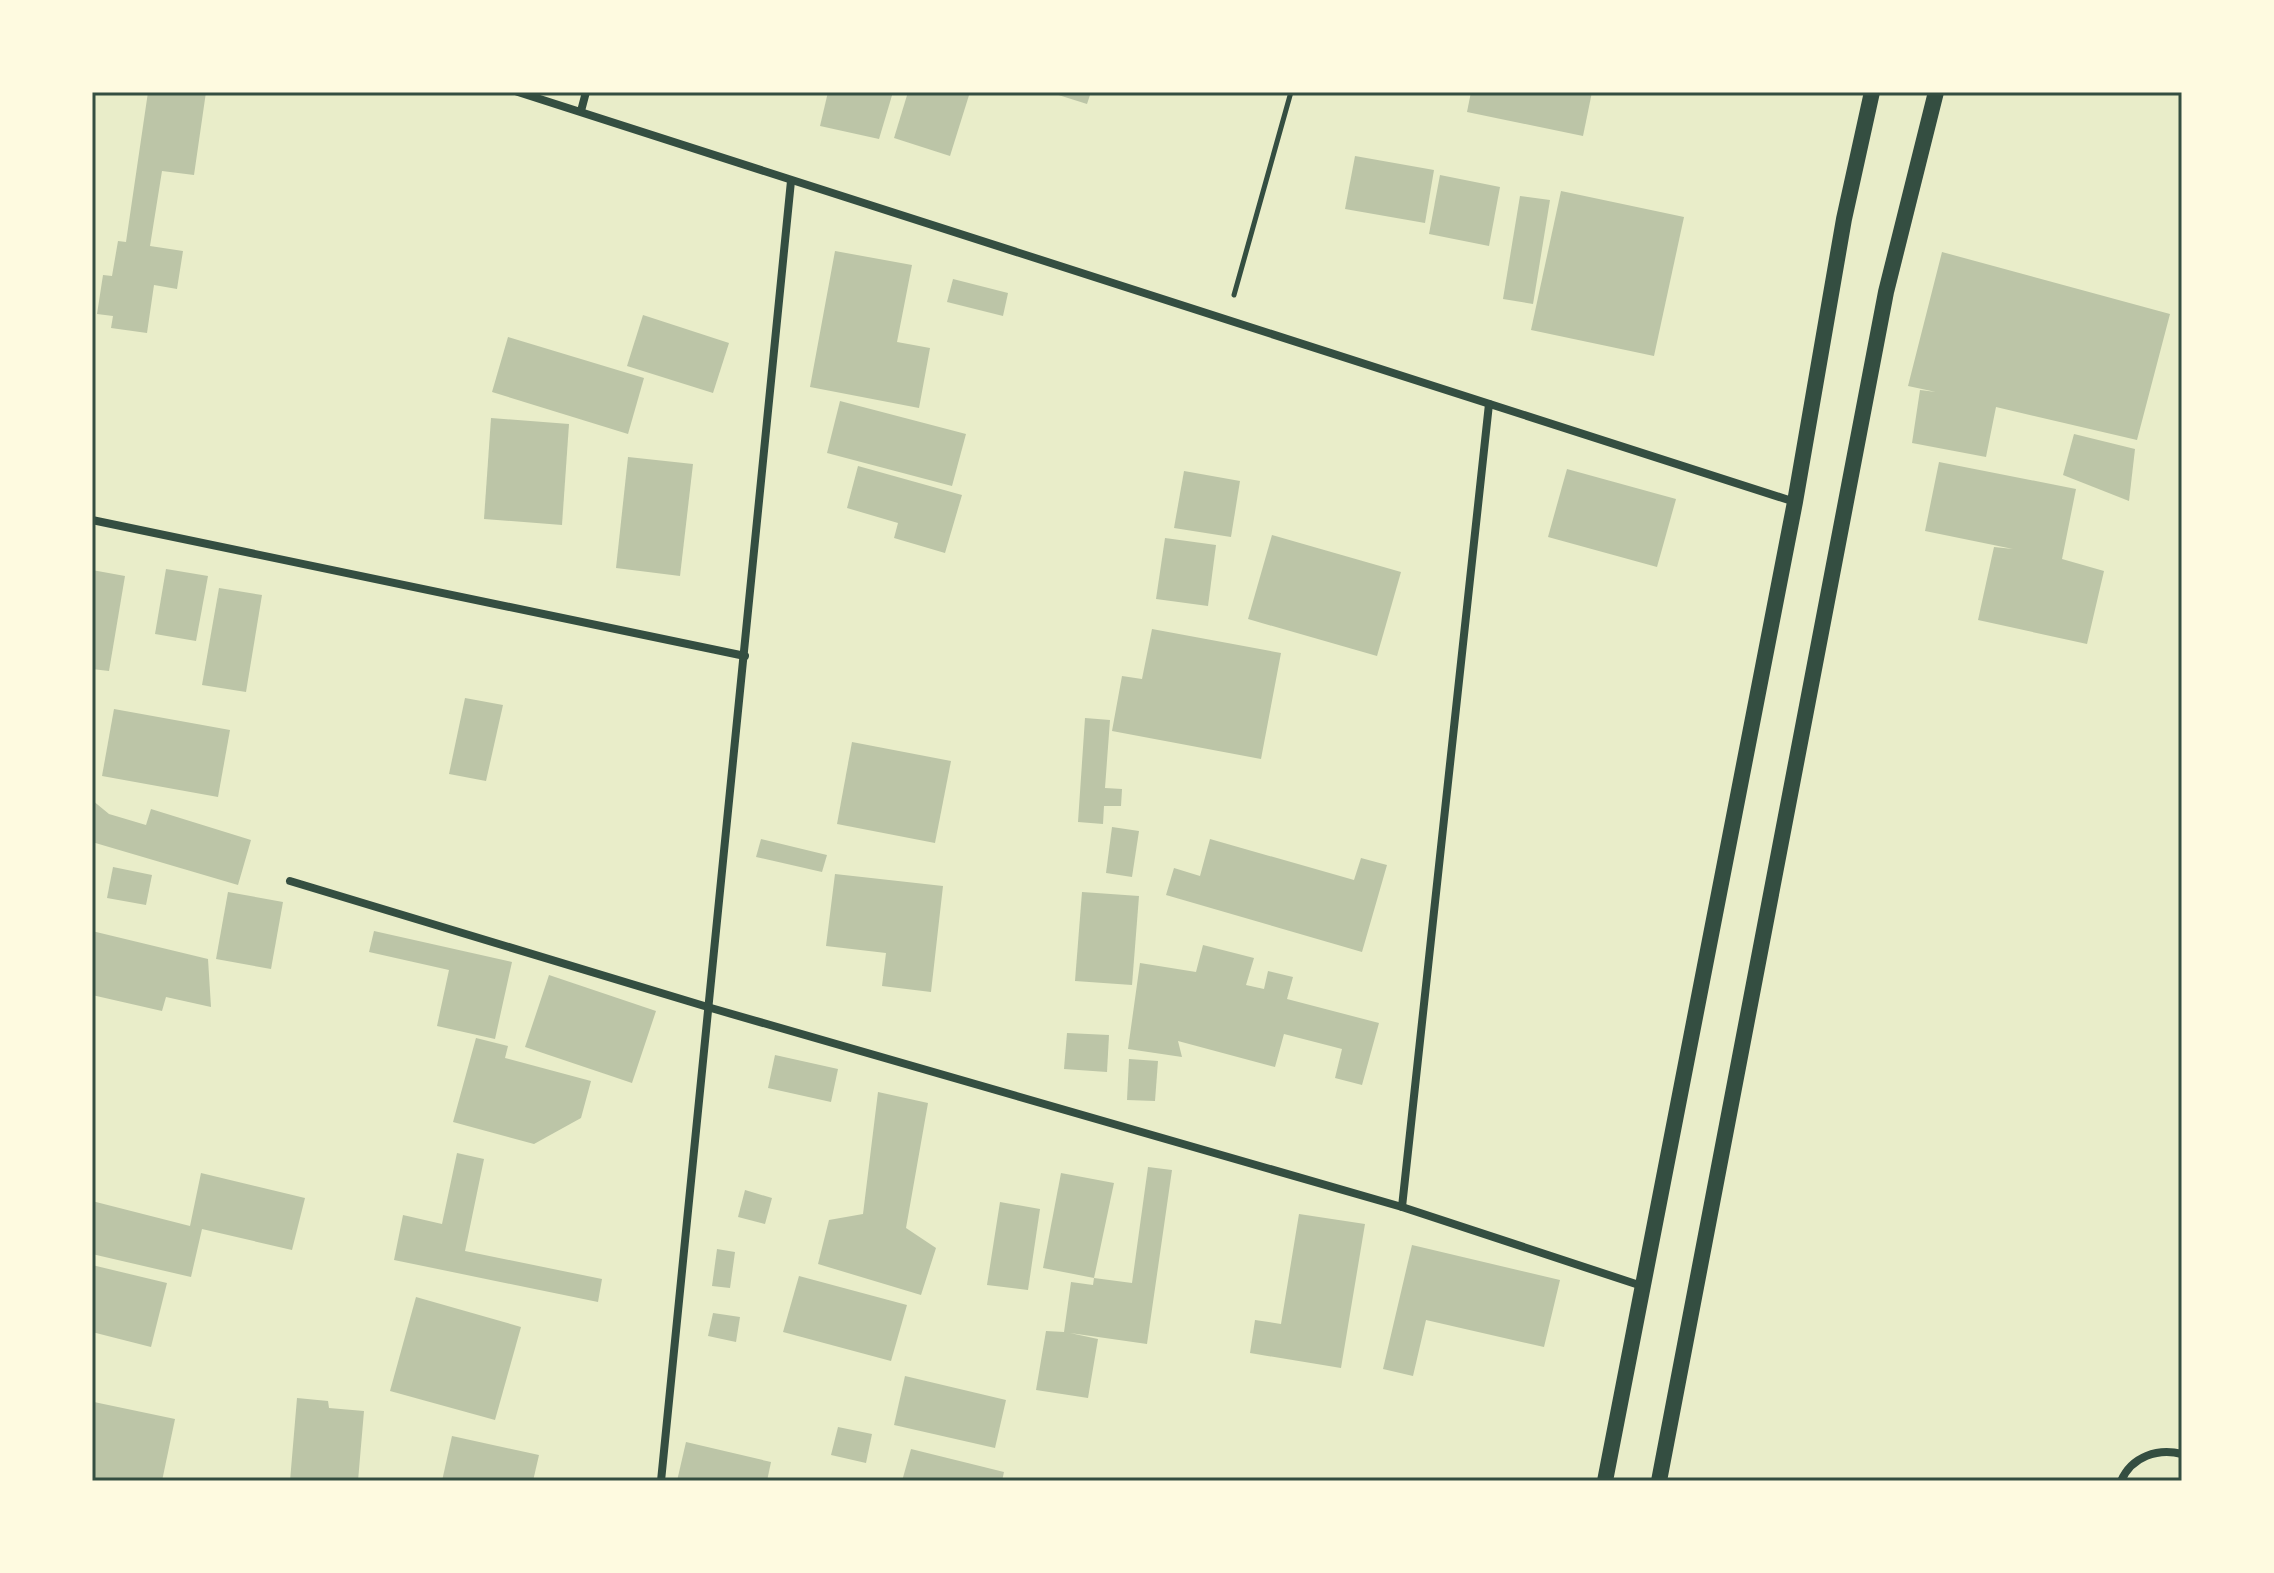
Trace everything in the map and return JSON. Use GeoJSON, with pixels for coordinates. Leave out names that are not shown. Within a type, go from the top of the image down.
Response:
{"type":"FeatureCollection","features":[{"type":"Feature","properties":{"kind":"main road"},"geometry":{"type":"LineString","coordinates":[[1605,1481],[1795,502],[1844,219],[1872,92]]}},
{"type":"Feature","properties":{"kind":"main road"},"geometry":{"type":"LineString","coordinates":[[1659,1481],[1886,292],[1936,92]]}},
{"type":"Feature","properties":{"kind":"street"},"geometry":{"type":"LineString","coordinates":[[518,92],[1795,502]]}},
{"type":"Feature","properties":{"kind":"street"},"geometry":{"type":"LineString","coordinates":[[581,111],[586,92]]}},
{"type":"Feature","properties":{"kind":"street"},"geometry":{"type":"LineString","coordinates":[[661,1481],[711,1008],[791,181]]}},
{"type":"Feature","properties":{"kind":"street"},"geometry":{"type":"LineString","coordinates":[[1402,1207],[1489,404]]}},
{"type":"Feature","properties":{"kind":"street"},"geometry":{"type":"LineString","coordinates":[[92,520],[745,656]]}},
{"type":"Feature","properties":{"kind":"street"},"geometry":{"type":"LineString","coordinates":[[290,881],[711,1008],[1402,1207],[1642,1286]]}},
{"type":"Feature","properties":{"kind":"street"},"geometry":{"type":"LineString","coordinates":[[2121,1481],[2132,1466],[2151,1453],[2163,1450],[2182,1454]]}},
{"type":"Feature","properties":{"kind":"path"},"geometry":{"type":"LineString","coordinates":[[1227,319],[1291,92]]}},
{"type":"Feature","properties":{"kind":"building"},"geometry":{"type":"Polygon","coordinates":[[[148,92],[206,92],[194,175],[162,171],[150,246],[183,251],[177,289],[154,285],[147,333],[111,328],[113,316],[97,314],[103,275],[112,276],[118,241],[126,242],[148,92]]]}},
{"type":"Feature","properties":{"kind":"building"},"geometry":{"type":"Polygon","coordinates":[[[828,92],[893,92],[879,139],[820,126],[828,92]]]}},
{"type":"Feature","properties":{"kind":"building"},"geometry":{"type":"Polygon","coordinates":[[[908,92],[970,92],[950,156],[894,138],[908,92]]]}},
{"type":"Feature","properties":{"kind":"building"},"geometry":{"type":"Polygon","coordinates":[[[1049,92],[1091,92],[1087,104],[1049,92]]]}},
{"type":"Feature","properties":{"kind":"building"},"geometry":{"type":"Polygon","coordinates":[[[1471,92],[1592,92],[1583,136],[1467,112],[1471,92]]]}},
{"type":"Feature","properties":{"kind":"building"},"geometry":{"type":"Polygon","coordinates":[[[1355,156],[1434,170],[1425,223],[1345,209],[1355,156]]]}},
{"type":"Feature","properties":{"kind":"building"},"geometry":{"type":"Polygon","coordinates":[[[1440,175],[1500,187],[1489,246],[1429,234],[1440,175]]]}},
{"type":"Feature","properties":{"kind":"building"},"geometry":{"type":"Polygon","coordinates":[[[1561,191],[1684,217],[1654,356],[1531,330],[1561,191]]]}},
{"type":"Feature","properties":{"kind":"building"},"geometry":{"type":"Polygon","coordinates":[[[1520,196],[1550,200],[1533,304],[1503,299],[1520,196]]]}},
{"type":"Feature","properties":{"kind":"building"},"geometry":{"type":"Polygon","coordinates":[[[835,251],[912,265],[897,342],[930,348],[919,408],[810,387],[835,251]]]}},
{"type":"Feature","properties":{"kind":"building"},"geometry":{"type":"Polygon","coordinates":[[[1942,252],[2170,314],[2137,440],[1996,407],[1986,457],[1912,443],[1920,390],[1936,392],[1908,386],[1942,252]]]}},
{"type":"Feature","properties":{"kind":"building"},"geometry":{"type":"Polygon","coordinates":[[[953,279],[1008,293],[1003,316],[947,302],[953,279]]]}},
{"type":"Feature","properties":{"kind":"building"},"geometry":{"type":"Polygon","coordinates":[[[643,315],[729,343],[713,393],[627,366],[643,315]]]}},
{"type":"Feature","properties":{"kind":"building"},"geometry":{"type":"Polygon","coordinates":[[[508,337],[644,378],[628,434],[492,392],[508,337]]]}},
{"type":"Feature","properties":{"kind":"building"},"geometry":{"type":"Polygon","coordinates":[[[840,401],[966,434],[952,486],[827,453],[840,401]]]}},
{"type":"Feature","properties":{"kind":"building"},"geometry":{"type":"Polygon","coordinates":[[[491,418],[569,424],[562,525],[484,519],[491,418]]]}},
{"type":"Feature","properties":{"kind":"building"},"geometry":{"type":"Polygon","coordinates":[[[2074,434],[2135,449],[2129,501],[2063,475],[2074,434]]]}},
{"type":"Feature","properties":{"kind":"building"},"geometry":{"type":"Polygon","coordinates":[[[628,457],[693,464],[680,576],[616,568],[628,457]]]}},
{"type":"Feature","properties":{"kind":"building"},"geometry":{"type":"Polygon","coordinates":[[[1939,462],[2076,489],[2062,559],[2104,571],[2087,644],[1978,620],[1994,547],[2013,549],[1925,531],[1939,462]]]}},
{"type":"Feature","properties":{"kind":"building"},"geometry":{"type":"Polygon","coordinates":[[[858,466],[962,495],[945,553],[894,538],[898,523],[847,508],[858,466]]]}},
{"type":"Feature","properties":{"kind":"building"},"geometry":{"type":"Polygon","coordinates":[[[1567,469],[1676,499],[1657,567],[1548,537],[1567,469]]]}},
{"type":"Feature","properties":{"kind":"building"},"geometry":{"type":"Polygon","coordinates":[[[1184,471],[1240,481],[1231,537],[1174,528],[1184,471]]]}},
{"type":"Feature","properties":{"kind":"building"},"geometry":{"type":"Polygon","coordinates":[[[1272,535],[1401,572],[1377,656],[1248,619],[1272,535]]]}},
{"type":"Feature","properties":{"kind":"building"},"geometry":{"type":"Polygon","coordinates":[[[1165,538],[1216,545],[1208,606],[1156,599],[1165,538]]]}},
{"type":"Feature","properties":{"kind":"building"},"geometry":{"type":"Polygon","coordinates":[[[166,569],[208,576],[196,641],[155,634],[166,569]]]}},
{"type":"Feature","properties":{"kind":"building"},"geometry":{"type":"Polygon","coordinates":[[[92,570],[125,576],[109,671],[92,669],[92,570]]]}},
{"type":"Feature","properties":{"kind":"building"},"geometry":{"type":"Polygon","coordinates":[[[219,588],[262,595],[246,692],[202,685],[219,588]]]}},
{"type":"Feature","properties":{"kind":"building"},"geometry":{"type":"Polygon","coordinates":[[[1152,629],[1281,653],[1261,759],[1112,731],[1122,676],[1142,679],[1152,629]]]}},
{"type":"Feature","properties":{"kind":"building"},"geometry":{"type":"Polygon","coordinates":[[[465,698],[503,705],[486,781],[449,774],[465,698]]]}},
{"type":"Feature","properties":{"kind":"building"},"geometry":{"type":"Polygon","coordinates":[[[114,709],[230,730],[218,797],[102,776],[114,709]]]}},
{"type":"Feature","properties":{"kind":"building"},"geometry":{"type":"Polygon","coordinates":[[[1085,718],[1110,720],[1105,788],[1122,789],[1121,806],[1104,806],[1103,824],[1078,822],[1085,718]]]}},
{"type":"Feature","properties":{"kind":"building"},"geometry":{"type":"Polygon","coordinates":[[[852,742],[951,761],[935,843],[837,824],[852,742]]]}},
{"type":"Feature","properties":{"kind":"building"},"geometry":{"type":"Polygon","coordinates":[[[92,800],[109,814],[146,825],[151,809],[251,840],[238,885],[92,842],[92,800]]]}},
{"type":"Feature","properties":{"kind":"building"},"geometry":{"type":"Polygon","coordinates":[[[1112,827],[1139,831],[1132,877],[1106,873],[1112,827]]]}},
{"type":"Feature","properties":{"kind":"building"},"geometry":{"type":"Polygon","coordinates":[[[761,839],[827,855],[822,872],[756,857],[761,839]]]}},
{"type":"Feature","properties":{"kind":"building"},"geometry":{"type":"Polygon","coordinates":[[[1210,839],[1354,880],[1361,858],[1387,865],[1362,952],[1166,895],[1174,868],[1200,876],[1210,839]]]}},
{"type":"Feature","properties":{"kind":"building"},"geometry":{"type":"Polygon","coordinates":[[[113,867],[152,875],[146,905],[107,898],[113,867]]]}},
{"type":"Feature","properties":{"kind":"building"},"geometry":{"type":"Polygon","coordinates":[[[835,874],[943,886],[931,992],[882,986],[886,953],[826,946],[835,874]]]}},
{"type":"Feature","properties":{"kind":"building"},"geometry":{"type":"Polygon","coordinates":[[[228,892],[283,902],[271,969],[216,959],[228,892]]]}},
{"type":"Feature","properties":{"kind":"building"},"geometry":{"type":"Polygon","coordinates":[[[1082,892],[1139,896],[1132,985],[1075,981],[1082,892]]]}},
{"type":"Feature","properties":{"kind":"building"},"geometry":{"type":"Polygon","coordinates":[[[92,931],[208,959],[211,1007],[166,997],[162,1011],[92,995],[92,931]]]}},
{"type":"Feature","properties":{"kind":"building"},"geometry":{"type":"Polygon","coordinates":[[[374,931],[512,962],[495,1039],[437,1026],[449,970],[369,952],[374,931]]]}},
{"type":"Feature","properties":{"kind":"building"},"geometry":{"type":"Polygon","coordinates":[[[1203,945],[1254,958],[1246,985],[1264,989],[1268,971],[1293,977],[1287,999],[1379,1023],[1362,1085],[1335,1078],[1342,1049],[1284,1034],[1275,1067],[1178,1041],[1182,1057],[1128,1049],[1140,963],[1196,972],[1203,945]]]}},
{"type":"Feature","properties":{"kind":"building"},"geometry":{"type":"Polygon","coordinates":[[[549,975],[656,1011],[632,1083],[525,1047],[549,975]]]}},
{"type":"Feature","properties":{"kind":"building"},"geometry":{"type":"Polygon","coordinates":[[[1067,1033],[1109,1035],[1107,1072],[1064,1069],[1067,1033]]]}},
{"type":"Feature","properties":{"kind":"building"},"geometry":{"type":"Polygon","coordinates":[[[476,1038],[508,1046],[505,1058],[591,1081],[581,1118],[534,1144],[453,1122],[476,1038]]]}},
{"type":"Feature","properties":{"kind":"building"},"geometry":{"type":"Polygon","coordinates":[[[775,1055],[838,1069],[831,1102],[768,1088],[775,1055]]]}},
{"type":"Feature","properties":{"kind":"building"},"geometry":{"type":"Polygon","coordinates":[[[1129,1059],[1158,1061],[1155,1101],[1127,1100],[1129,1059]]]}},
{"type":"Feature","properties":{"kind":"building"},"geometry":{"type":"Polygon","coordinates":[[[878,1092],[928,1103],[906,1228],[936,1248],[921,1295],[818,1264],[829,1220],[863,1214],[878,1092]]]}},
{"type":"Feature","properties":{"kind":"building"},"geometry":{"type":"Polygon","coordinates":[[[457,1153],[484,1159],[465,1251],[602,1279],[598,1302],[394,1260],[403,1215],[442,1224],[457,1153]]]}},
{"type":"Feature","properties":{"kind":"building"},"geometry":{"type":"Polygon","coordinates":[[[1148,1167],[1172,1170],[1147,1344],[1070,1333],[1098,1339],[1088,1398],[1036,1390],[1046,1331],[1064,1332],[1071,1282],[1093,1285],[1094,1278],[1132,1283],[1148,1167]]]}},
{"type":"Feature","properties":{"kind":"building"},"geometry":{"type":"Polygon","coordinates":[[[201,1173],[305,1198],[292,1250],[202,1229],[191,1277],[92,1254],[92,1201],[190,1226],[201,1173]]]}},
{"type":"Feature","properties":{"kind":"building"},"geometry":{"type":"Polygon","coordinates":[[[1061,1173],[1114,1183],[1094,1278],[1043,1268],[1061,1173]]]}},
{"type":"Feature","properties":{"kind":"building"},"geometry":{"type":"Polygon","coordinates":[[[745,1190],[772,1198],[765,1224],[738,1217],[745,1190]]]}},
{"type":"Feature","properties":{"kind":"building"},"geometry":{"type":"Polygon","coordinates":[[[1000,1202],[1040,1209],[1028,1290],[987,1285],[1000,1202]]]}},
{"type":"Feature","properties":{"kind":"building"},"geometry":{"type":"Polygon","coordinates":[[[1299,1214],[1365,1224],[1341,1368],[1250,1353],[1255,1320],[1281,1324],[1299,1214]]]}},
{"type":"Feature","properties":{"kind":"building"},"geometry":{"type":"Polygon","coordinates":[[[1412,1245],[1560,1280],[1544,1347],[1426,1320],[1413,1376],[1383,1369],[1412,1245]]]}},
{"type":"Feature","properties":{"kind":"building"},"geometry":{"type":"Polygon","coordinates":[[[717,1249],[735,1252],[730,1288],[712,1286],[717,1249]]]}},
{"type":"Feature","properties":{"kind":"building"},"geometry":{"type":"Polygon","coordinates":[[[92,1265],[167,1283],[151,1347],[92,1332],[92,1265]]]}},
{"type":"Feature","properties":{"kind":"building"},"geometry":{"type":"Polygon","coordinates":[[[799,1276],[907,1305],[891,1361],[783,1332],[799,1276]]]}},
{"type":"Feature","properties":{"kind":"building"},"geometry":{"type":"Polygon","coordinates":[[[416,1297],[521,1327],[495,1420],[390,1391],[416,1297]]]}},
{"type":"Feature","properties":{"kind":"building"},"geometry":{"type":"Polygon","coordinates":[[[713,1313],[740,1317],[736,1342],[708,1336],[713,1313]]]}},
{"type":"Feature","properties":{"kind":"building"},"geometry":{"type":"Polygon","coordinates":[[[905,1376],[1006,1400],[995,1448],[894,1425],[905,1376]]]}},
{"type":"Feature","properties":{"kind":"building"},"geometry":{"type":"Polygon","coordinates":[[[297,1398],[328,1401],[329,1408],[364,1411],[358,1481],[290,1481],[297,1398]]]}},
{"type":"Feature","properties":{"kind":"building"},"geometry":{"type":"Polygon","coordinates":[[[94,1402],[175,1419],[162,1481],[92,1481],[94,1402]]]}},
{"type":"Feature","properties":{"kind":"building"},"geometry":{"type":"Polygon","coordinates":[[[838,1427],[872,1434],[866,1463],[831,1455],[838,1427]]]}},
{"type":"Feature","properties":{"kind":"building"},"geometry":{"type":"Polygon","coordinates":[[[452,1436],[539,1455],[533,1481],[442,1481],[452,1436]]]}},
{"type":"Feature","properties":{"kind":"building"},"geometry":{"type":"Polygon","coordinates":[[[686,1442],[771,1462],[767,1481],[677,1481],[686,1442]]]}},
{"type":"Feature","properties":{"kind":"building"},"geometry":{"type":"Polygon","coordinates":[[[911,1449],[1004,1472],[1002,1481],[902,1481],[911,1449]]]}}]}
